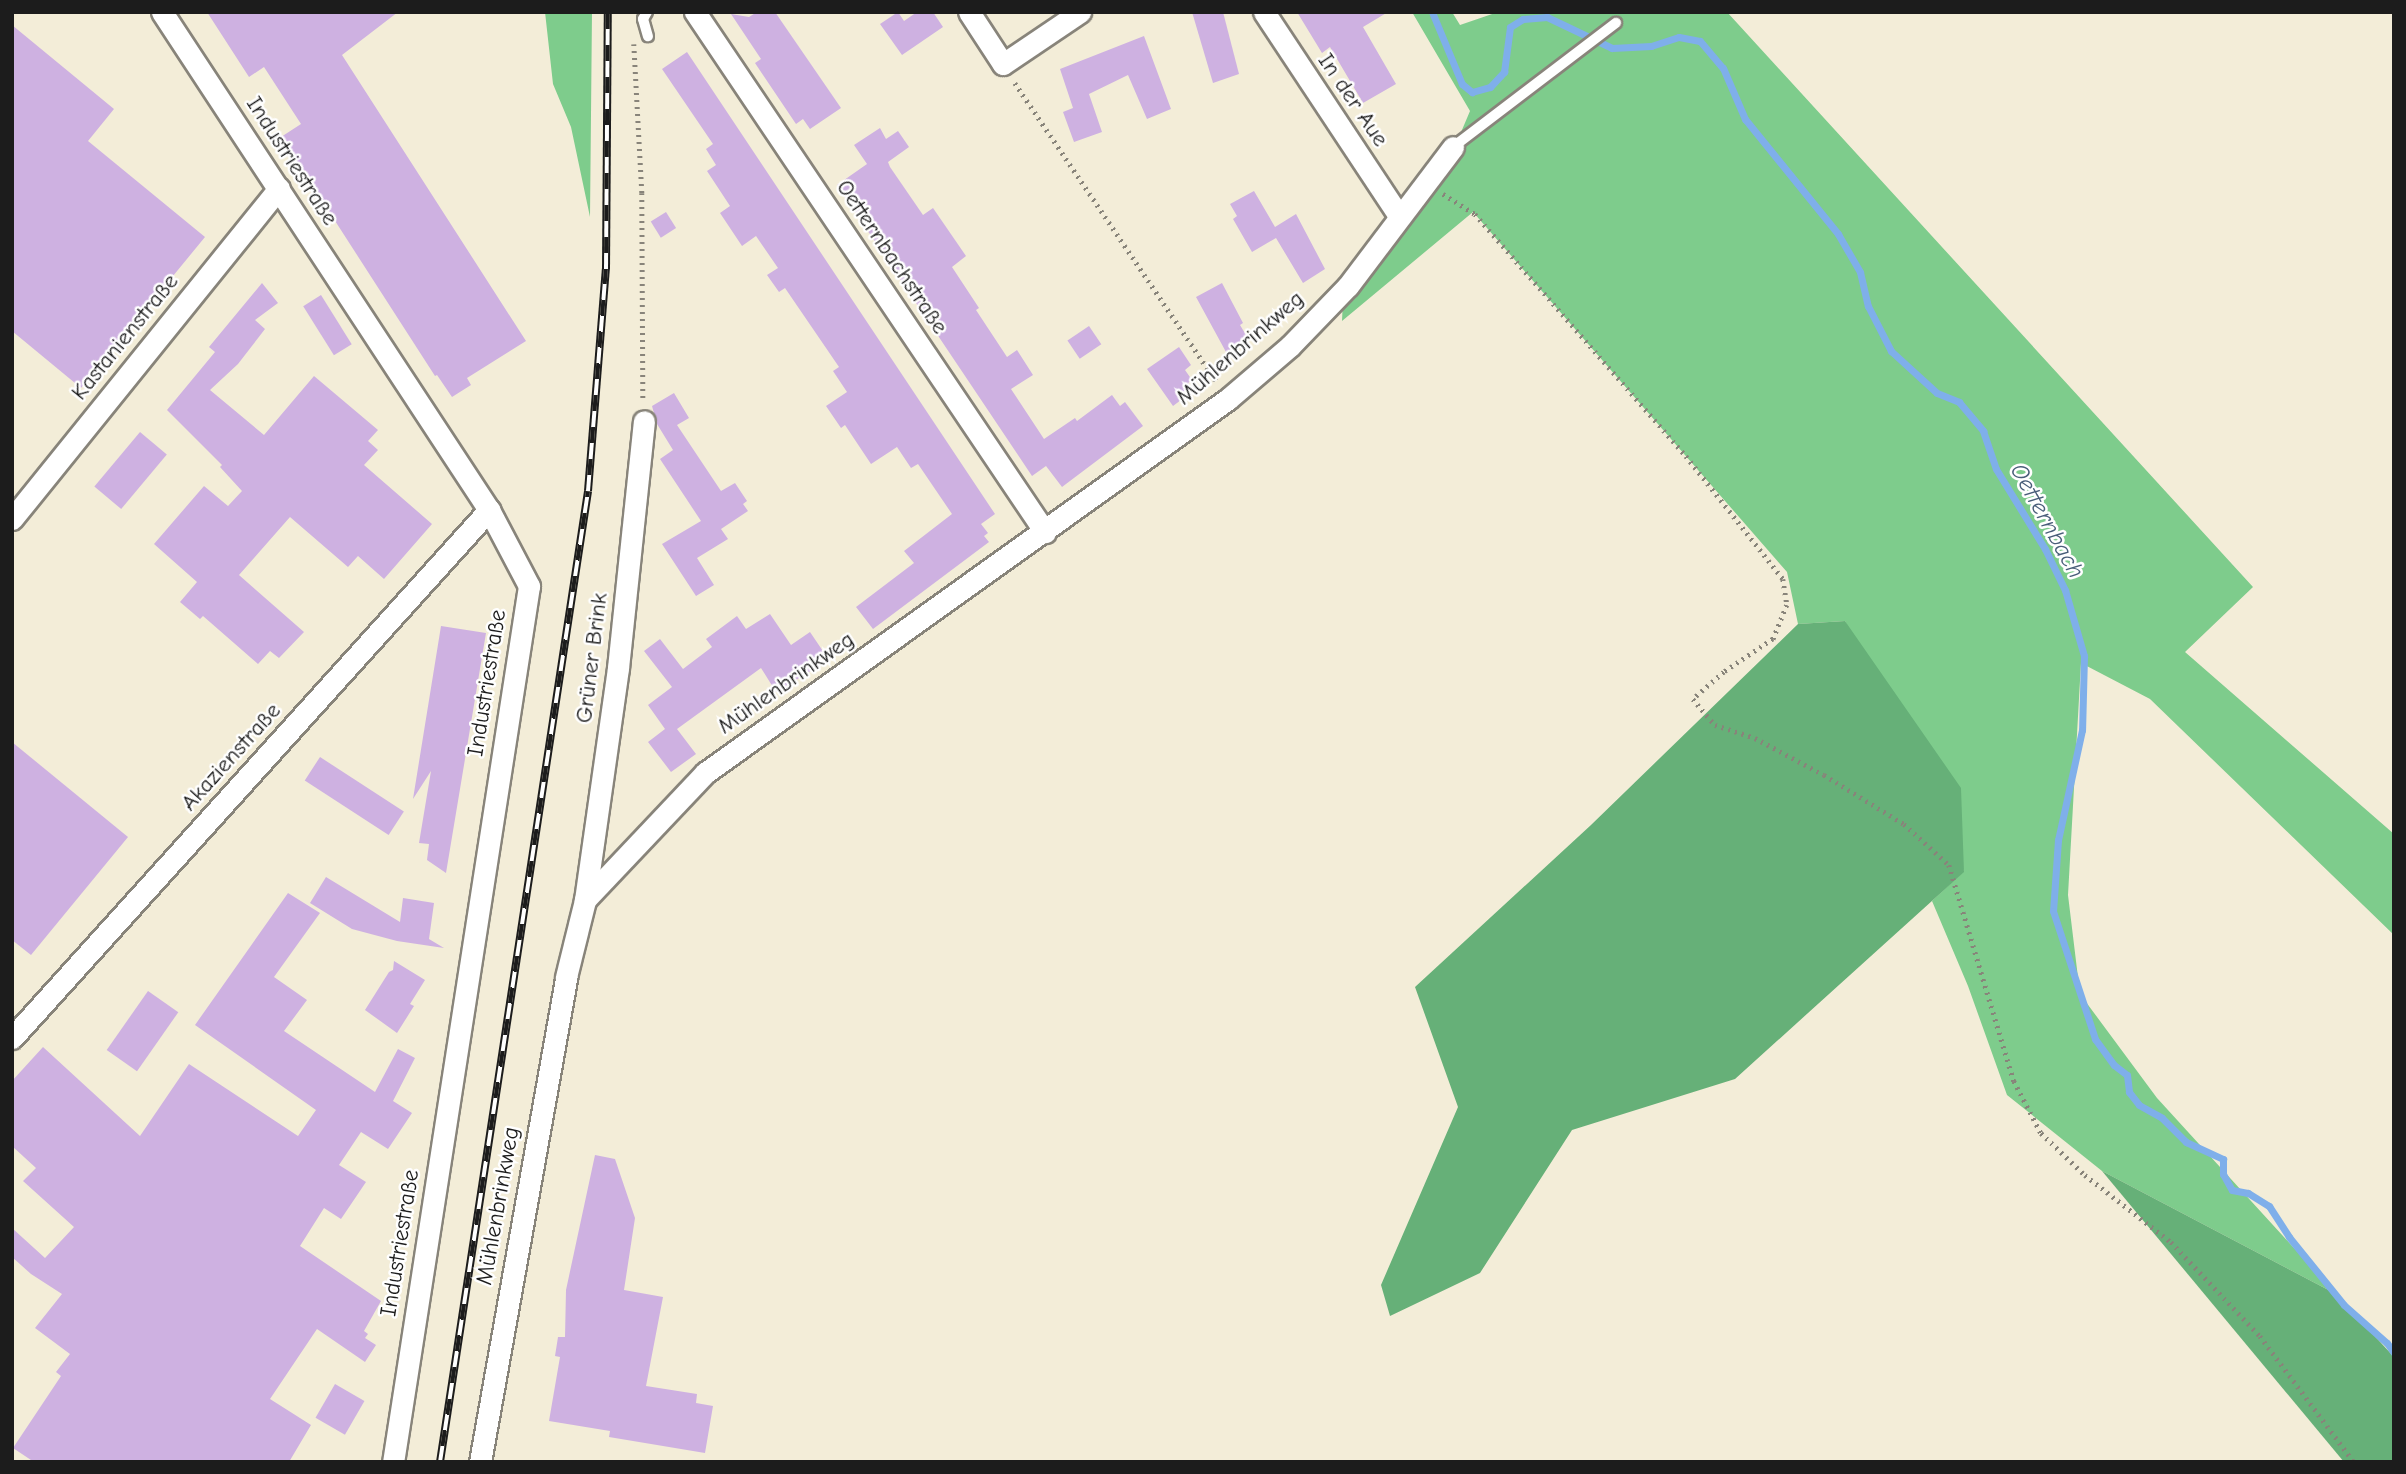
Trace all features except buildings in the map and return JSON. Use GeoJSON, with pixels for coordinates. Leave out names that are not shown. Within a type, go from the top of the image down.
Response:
{"type":"FeatureCollection","features":[{"type":"Feature","properties":{"kind":"street","name":"Industriestraße"},"geometry":{"type":"LineString","coordinates":[[162,12],[489,510],[528,586],[393,1462]]}},
{"type":"Feature","properties":{"kind":"street","name":"Oetternbachstraße"},"geometry":{"type":"LineString","coordinates":[[695,12],[1045,532]]}},
{"type":"Feature","properties":{"kind":"street"},"geometry":{"type":"LineString","coordinates":[[969,12],[1003,64],[1080,12]]}},
{"type":"Feature","properties":{"kind":"street","name":"In der Aue"},"geometry":{"type":"LineString","coordinates":[[1264,12],[1399,216]]}},
{"type":"Feature","properties":{"kind":"street","name":"Mühlenbrinkweg"},"geometry":{"type":"LineString","coordinates":[[480,1462],[566,977],[585,900],[705,773],[1228,399],[1290,346],[1348,286],[1453,147]]}},
{"type":"Feature","properties":{"kind":"street","name":"Kastanienstraße"},"geometry":{"type":"LineString","coordinates":[[12,519],[279,188]]}},
{"type":"Feature","properties":{"kind":"street","name":"Grüner Brink"},"geometry":{"type":"LineString","coordinates":[[585,900],[618,668],[643,421]]}},
{"type":"Feature","properties":{"kind":"street","name":"Akazienstraße"},"geometry":{"type":"LineString","coordinates":[[12,1038],[489,510]]}},
{"type":"Feature","properties":{"kind":"lane"},"geometry":{"type":"LineString","coordinates":[[645,16],[648,36]]}},
{"type":"Feature","properties":{"kind":"lane"},"geometry":{"type":"LineString","coordinates":[[1453,147],[1616,23]]}},
{"type":"Feature","properties":{"kind":"path"},"geometry":{"type":"LineString","coordinates":[[643,421],[642,193],[634,39],[645,16]]}},
{"type":"Feature","properties":{"kind":"path"},"geometry":{"type":"LineString","coordinates":[[1003,64],[1228,399]]}},
{"type":"Feature","properties":{"kind":"path"},"geometry":{"type":"LineString","coordinates":[[1427,181],[1475,215],[1686,456],[1783,579],[1787,605],[1773,639],[1724,672],[1693,699],[1715,725],[1755,738],[1825,775],[1904,824],[1949,865],[2014,1081],[2041,1133],[2085,1175],[2171,1242],[2260,1336],[2354,1462]]}},
{"type":"Feature","properties":{"kind":"green space"},"geometry":{"type":"Polygon","coordinates":[[[545,12],[592,12],[590,217],[571,127],[553,84],[545,12]]]}},
{"type":"Feature","properties":{"kind":"green space"},"geometry":{"type":"Polygon","coordinates":[[[1412,12],[1452,12],[1460,25],[1498,12],[1727,12],[2253,587],[2185,652],[2394,834],[2394,935],[2150,699],[2081,663],[2068,895],[2080,994],[2157,1098],[2336,1294],[2102,1171],[2007,1095],[1968,986],[1932,901],[1964,871],[1845,621],[1798,624],[1787,572],[1473,212],[1342,321],[1343,298],[1437,189],[1470,111],[1412,12]]]}},
{"type":"Feature","properties":{"kind":"green space"},"geometry":{"type":"Polygon","coordinates":[[[1845,621],[1961,788],[1964,872],[1735,1079],[1572,1130],[1480,1273],[1390,1316],[1381,1285],[1458,1107],[1415,987],[1591,825],[1798,624],[1845,621]]]}},
{"type":"Feature","properties":{"kind":"green space"},"geometry":{"type":"Polygon","coordinates":[[[2102,1171],[2336,1294],[2394,1357],[2394,1462],[2344,1462],[2102,1171]]]}},
{"type":"Feature","properties":{"kind":"waterway","name":"Oetternbach"},"geometry":{"type":"LineString","coordinates":[[1432,12],[1462,84],[1472,92],[1490,87],[1504,72],[1510,27],[1523,19],[1547,17],[1612,48],[1651,46],[1679,37],[1700,41],[1723,68],[1745,119],[1838,234],[1860,272],[1868,306],[1891,351],[1937,393],[1959,402],[1983,431],[1996,469],[2045,549],[2065,590],[2084,656],[2082,730],[2058,840],[2053,911],[2095,1039],[2114,1065],[2127,1075],[2129,1092],[2139,1105],[2162,1118],[2186,1142],[2223,1159],[2223,1174],[2232,1190],[2248,1193],[2269,1206],[2289,1237],[2344,1305],[2387,1343],[2394,1353]]}},
{"type":"Feature","properties":{"kind":"railway"},"geometry":{"type":"LineString","coordinates":[[440,1462],[588,491],[606,269],[608,12]]}}]}
